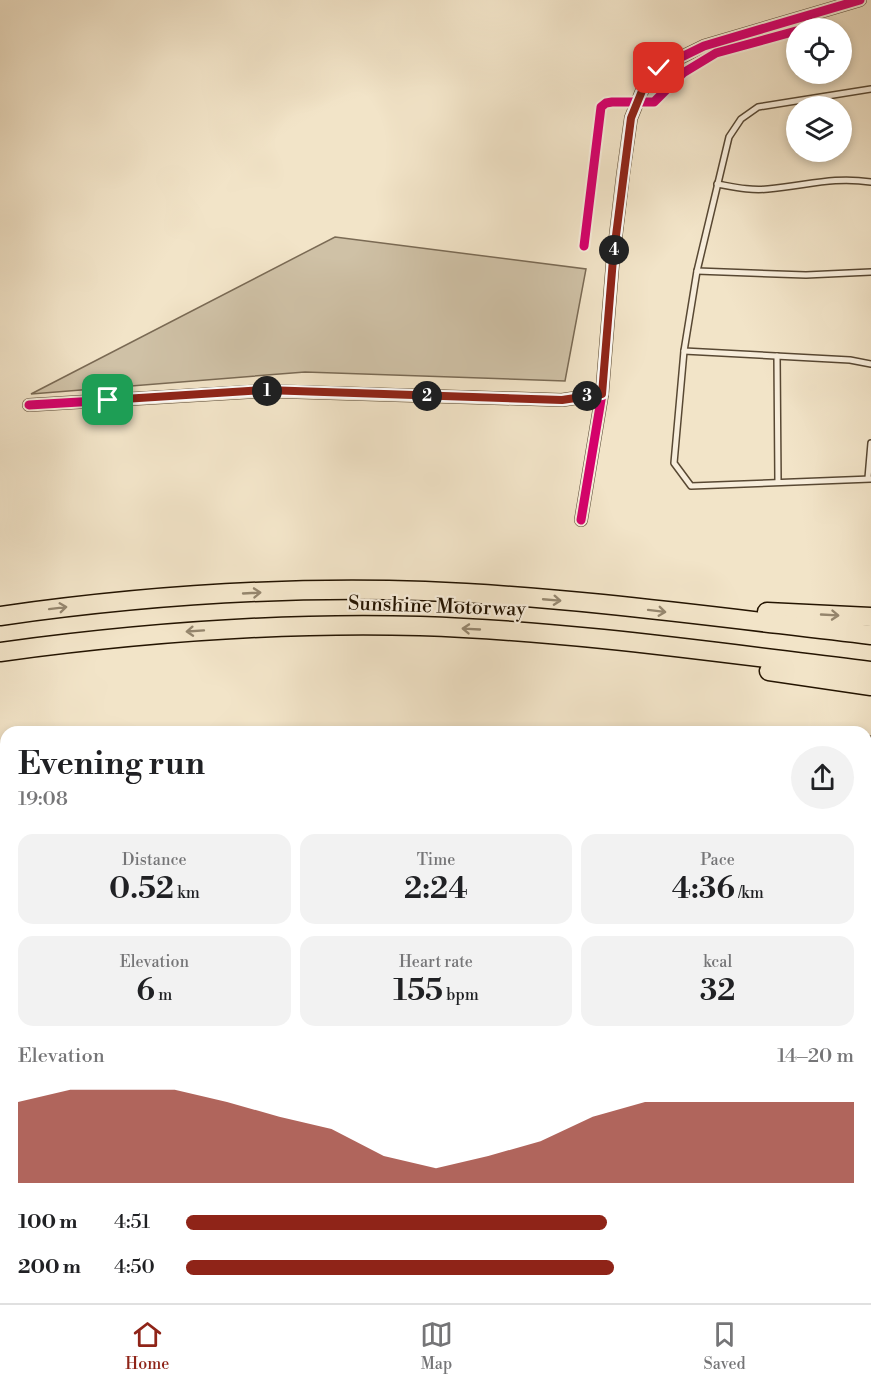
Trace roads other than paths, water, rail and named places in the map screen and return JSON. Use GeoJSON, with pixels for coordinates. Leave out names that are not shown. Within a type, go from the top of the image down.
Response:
{"type":"FeatureCollection","features":[{"type":"Feature","properties":{"kind":"highway","name":"Sunshine Motorway"},"geometry":{"type":"LineString","coordinates":[[0,616],[129,600],[292,590],[345,590],[508,596],[871,635]]}},
{"type":"Feature","properties":{"kind":"highway"},"geometry":{"type":"LineString","coordinates":[[730,619],[755,612],[871,617]]}},
{"type":"Feature","properties":{"kind":"highway","name":"Sunshine Motorway"},"geometry":{"type":"LineString","coordinates":[[0,652],[144,635],[295,626],[472,629],[613,640],[871,670]]}},
{"type":"Feature","properties":{"kind":"highway"},"geometry":{"type":"LineString","coordinates":[[613,640],[625,650],[871,686]]}},
{"type":"Feature","properties":{"kind":"street"},"geometry":{"type":"LineString","coordinates":[[581,520],[602,394],[613,259],[631,118],[644,86],[659,68],[704,45],[861,0]]}},
{"type":"Feature","properties":{"kind":"street"},"geometry":{"type":"LineString","coordinates":[[29,405],[265,390],[562,400],[602,394]]}},
{"type":"Feature","properties":{"kind":"lane"},"geometry":{"type":"LineString","coordinates":[[871,89],[758,107],[741,118],[729,137],[697,271],[684,351],[674,463],[691,486],[870,479],[871,443]]}},
{"type":"Feature","properties":{"kind":"lane"},"geometry":{"type":"LineString","coordinates":[[717,184],[743,189],[766,189],[826,180],[871,182]]}},
{"type":"Feature","properties":{"kind":"lane"},"geometry":{"type":"LineString","coordinates":[[697,271],[806,275],[871,272]]}},
{"type":"Feature","properties":{"kind":"lane"},"geometry":{"type":"LineString","coordinates":[[684,351],[850,360],[871,364]]}},
{"type":"Feature","properties":{"kind":"lane"},"geometry":{"type":"LineString","coordinates":[[777,356],[778,482]]}}]}
